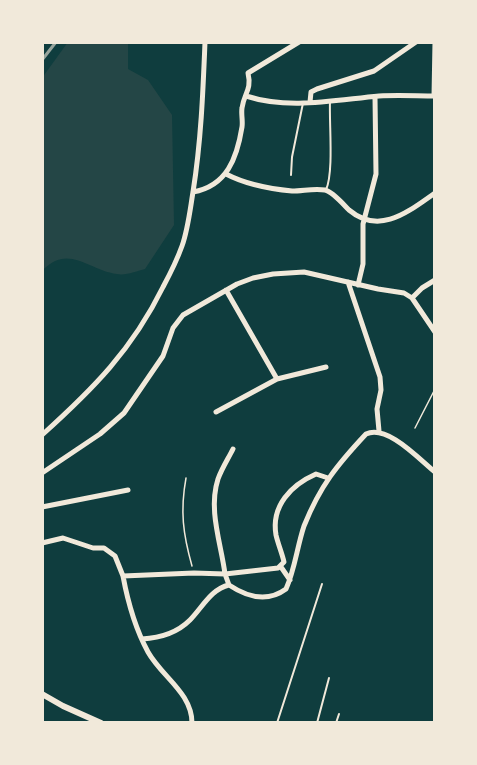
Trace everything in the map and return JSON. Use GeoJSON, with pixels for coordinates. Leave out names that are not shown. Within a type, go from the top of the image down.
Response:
{"type":"FeatureCollection","features":[{"type":"Feature","properties":{"kind":"street"},"geometry":{"type":"LineString","coordinates":[[42,435],[112,367],[134,338],[152,309],[182,246],[193,192],[201,125],[205,42]]}},
{"type":"Feature","properties":{"kind":"street"},"geometry":{"type":"LineString","coordinates":[[193,192],[208,187],[226,174],[231,167],[242,125],[242,109],[250,86],[248,73],[250,70],[299,42]]}},
{"type":"Feature","properties":{"kind":"street"},"geometry":{"type":"LineString","coordinates":[[310,102],[311,92],[374,71],[416,42]]}},
{"type":"Feature","properties":{"kind":"street"},"geometry":{"type":"LineString","coordinates":[[246,96],[272,102],[303,103],[375,97],[435,96],[435,42]]}},
{"type":"Feature","properties":{"kind":"street"},"geometry":{"type":"LineString","coordinates":[[358,285],[363,264],[364,219],[376,174],[375,97]]}},
{"type":"Feature","properties":{"kind":"street"},"geometry":{"type":"LineString","coordinates":[[226,174],[234,178],[292,191],[326,190],[364,219],[382,221],[402,216],[435,193]]}},
{"type":"Feature","properties":{"kind":"street"},"geometry":{"type":"LineString","coordinates":[[42,473],[86,444],[119,418],[163,356],[178,321],[192,309],[253,278],[289,272],[320,274],[358,285],[396,291],[412,298],[434,330]]}},
{"type":"Feature","properties":{"kind":"street"},"geometry":{"type":"LineString","coordinates":[[412,298],[435,280]]}},
{"type":"Feature","properties":{"kind":"street"},"geometry":{"type":"LineString","coordinates":[[348,282],[380,377],[381,390],[377,409],[379,431]]}},
{"type":"Feature","properties":{"kind":"street"},"geometry":{"type":"LineString","coordinates":[[226,290],[277,379]]}},
{"type":"Feature","properties":{"kind":"street"},"geometry":{"type":"LineString","coordinates":[[216,412],[277,379],[326,367]]}},
{"type":"Feature","properties":{"kind":"street"},"geometry":{"type":"LineString","coordinates":[[233,449],[218,480],[214,500],[216,527],[229,585],[250,596],[260,598],[280,594],[286,589],[303,528],[328,478],[366,434],[379,431],[402,445],[435,472]]}},
{"type":"Feature","properties":{"kind":"street"},"geometry":{"type":"LineString","coordinates":[[281,567],[284,562],[276,536],[275,521],[278,508],[295,485],[306,478],[316,474],[328,478]]}},
{"type":"Feature","properties":{"kind":"street"},"geometry":{"type":"LineString","coordinates":[[42,507],[128,490]]}},
{"type":"Feature","properties":{"kind":"street"},"geometry":{"type":"LineString","coordinates":[[42,543],[63,538],[84,546],[104,548],[115,556],[123,576],[128,602],[142,639],[149,654],[164,675],[184,696],[190,708],[192,723]]}},
{"type":"Feature","properties":{"kind":"street"},"geometry":{"type":"LineString","coordinates":[[123,576],[225,574],[281,567]]}},
{"type":"Feature","properties":{"kind":"street"},"geometry":{"type":"LineString","coordinates":[[281,567],[290,580]]}},
{"type":"Feature","properties":{"kind":"street"},"geometry":{"type":"LineString","coordinates":[[142,639],[156,639],[168,635],[188,622],[213,593],[229,585]]}},
{"type":"Feature","properties":{"kind":"street"},"geometry":{"type":"LineString","coordinates":[[42,694],[101,723]]}},
{"type":"Feature","properties":{"kind":"lane"},"geometry":{"type":"LineString","coordinates":[[326,190],[330,159],[330,101]]}},
{"type":"Feature","properties":{"kind":"lane"},"geometry":{"type":"LineString","coordinates":[[291,175],[292,157],[303,103]]}},
{"type":"Feature","properties":{"kind":"lane"},"geometry":{"type":"LineString","coordinates":[[277,723],[322,584]]}},
{"type":"Feature","properties":{"kind":"lane"},"geometry":{"type":"LineString","coordinates":[[317,723],[329,678]]}},
{"type":"Feature","properties":{"kind":"lane"},"geometry":{"type":"LineString","coordinates":[[336,723],[339,714]]}},
{"type":"Feature","properties":{"kind":"path"},"geometry":{"type":"LineString","coordinates":[[415,428],[435,389]]}},
{"type":"Feature","properties":{"kind":"path"},"geometry":{"type":"LineString","coordinates":[[186,478],[183,496],[183,529],[194,573]]}},
{"type":"Feature","properties":{"kind":"shaded area"},"geometry":{"type":"Polygon","coordinates":[[[68,42],[128,42],[128,69],[148,80],[172,115],[174,225],[145,269],[120,274],[107,272],[78,260],[61,259],[51,263],[42,271],[42,78],[68,42]]]}},
{"type":"Feature","properties":{"kind":"railway"},"geometry":{"type":"LineString","coordinates":[[42,60],[56,42]]}}]}
